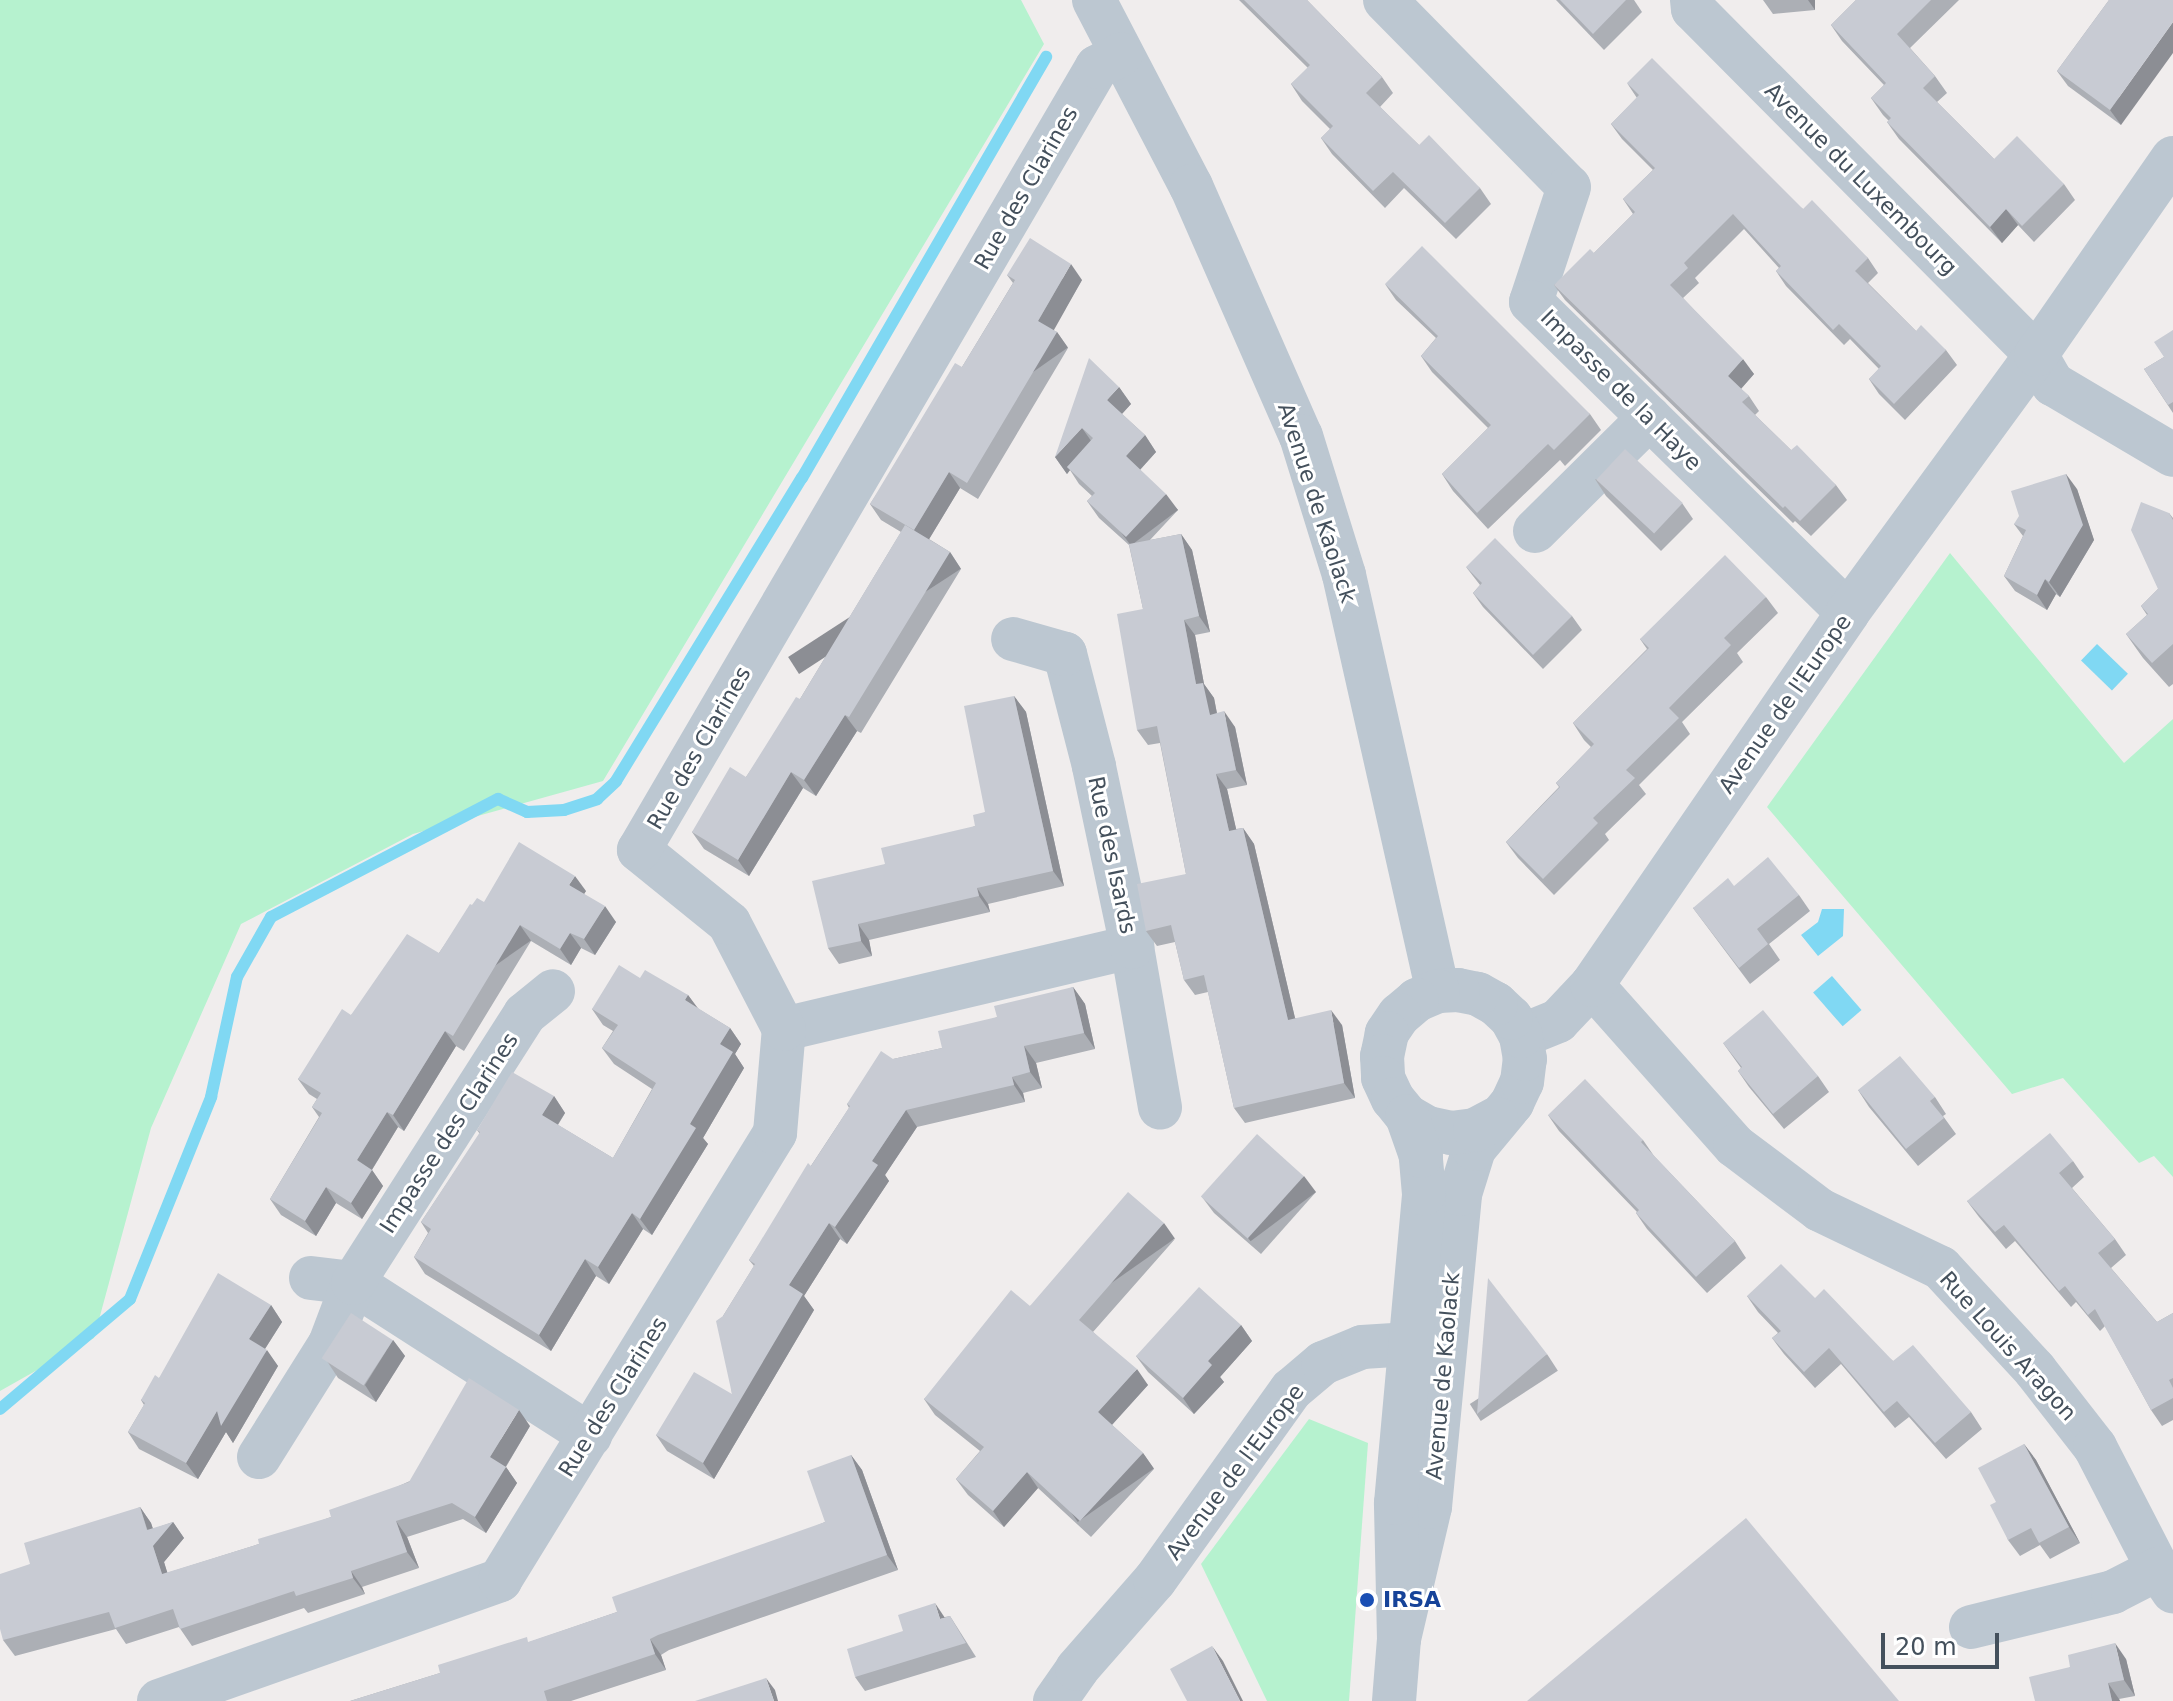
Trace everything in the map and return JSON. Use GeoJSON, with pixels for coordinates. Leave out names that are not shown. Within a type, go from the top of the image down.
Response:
{"type":"FeatureCollection","features":[{"type":"Feature","properties":{"kind":"street","name":"Avenue de Kaolack"},"geometry":{"type":"LineString","coordinates":[[1094,0],[1191,186],[1301,436],[1344,575],[1438,991],[1417,1000],[1399,1015],[1387,1033],[1382,1056],[1383,1078],[1393,1099],[1407,1116],[1421,1156],[1424,1194],[1396,1503],[1399,1639],[1394,1701]]}},
{"type":"Feature","properties":{"kind":"street","name":"Impasse de la Haye"},"geometry":{"type":"LineString","coordinates":[[1385,0],[1569,187],[1531,302],[1848,612]]}},
{"type":"Feature","properties":{"kind":"street","name":"Avenue du Luxembourg"},"geometry":{"type":"LineString","coordinates":[[1692,0],[1693,9],[2036,355]]}},
{"type":"Feature","properties":{"kind":"street","name":"Rue des Clarines"},"geometry":{"type":"LineString","coordinates":[[159,1701],[500,1580],[775,1133],[784,1029],[729,923],[639,850],[1097,67],[1121,54]]}},
{"type":"Feature","properties":{"kind":"street","name":"Avenue de l'Europe"},"geometry":{"type":"LineString","coordinates":[[1521,1036],[1558,1021],[1592,985],[1848,612],[2036,355],[2173,158]]}},
{"type":"Feature","properties":{"kind":"street"},"geometry":{"type":"LineString","coordinates":[[2036,355],[2053,384],[2173,455]]}},
{"type":"Feature","properties":{"kind":"street"},"geometry":{"type":"LineString","coordinates":[[1535,531],[1649,418]]}},
{"type":"Feature","properties":{"kind":"street","name":"Rue des Isards"},"geometry":{"type":"LineString","coordinates":[[784,1029],[1132,947],[1094,766],[1065,654],[1013,639]]}},
{"type":"Feature","properties":{"kind":"street"},"geometry":{"type":"LineString","coordinates":[[1132,947],[1160,1108]]}},
{"type":"Feature","properties":{"kind":"street","name":"Rue Louis Aragon"},"geometry":{"type":"LineString","coordinates":[[1592,985],[1735,1146],[1820,1210],[1941,1268],[2035,1370],[2095,1447],[2165,1580],[1971,1627]]}},
{"type":"Feature","properties":{"kind":"street","name":"Impasse des Clarines"},"geometry":{"type":"LineString","coordinates":[[259,1457],[330,1344],[332,1281],[525,1014],[553,991]]}},
{"type":"Feature","properties":{"kind":"street"},"geometry":{"type":"LineString","coordinates":[[1438,991],[1478,994],[1496,1004],[1521,1036]]}},
{"type":"Feature","properties":{"kind":"street","name":"Avenue de Kaolack"},"geometry":{"type":"LineString","coordinates":[[1399,1639],[1430,1507],[1460,1194],[1474,1149],[1512,1103],[1522,1082],[1525,1059],[1521,1036]]}},
{"type":"Feature","properties":{"kind":"street"},"geometry":{"type":"LineString","coordinates":[[1407,1116],[1428,1128],[1451,1133],[1475,1130],[1496,1119]]}},
{"type":"Feature","properties":{"kind":"street"},"geometry":{"type":"LineString","coordinates":[[1410,1344],[1453,1270]]}},
{"type":"Feature","properties":{"kind":"street"},"geometry":{"type":"LineString","coordinates":[[332,1281],[590,1435]]}},
{"type":"Feature","properties":{"kind":"street","name":"Avenue de l'Europe"},"geometry":{"type":"LineString","coordinates":[[1084,1701],[1155,1580],[1291,1390],[1323,1363],[1362,1347],[1410,1344]]}},
{"type":"Feature","properties":{"kind":"street","name":"Avenue de l'Europe"},"geometry":{"type":"LineString","coordinates":[[1055,1701],[1077,1669],[1155,1580]]}},
{"type":"Feature","properties":{"kind":"green space"},"geometry":{"type":"Polygon","coordinates":[[[0,0],[1021,0],[1044,44],[603,781],[413,834],[241,924],[151,1128],[94,1338],[0,1391],[0,0]]]}},
{"type":"Feature","properties":{"kind":"green space"},"geometry":{"type":"Polygon","coordinates":[[[1950,553],[2124,763],[2173,719],[2173,1177],[2154,1156],[2139,1163],[2063,1078],[2012,1094],[1767,807],[1950,553]]]}},
{"type":"Feature","properties":{"kind":"green space"},"geometry":{"type":"Polygon","coordinates":[[[1309,1419],[1368,1443],[1349,1701],[1267,1701],[1201,1564],[1309,1419]]]}},
{"type":"Feature","properties":{"kind":"water"},"geometry":{"type":"Polygon","coordinates":[[[2097,644],[2128,674],[2112,690],[2081,661],[2097,644]]]}},
{"type":"Feature","properties":{"kind":"water"},"geometry":{"type":"Polygon","coordinates":[[[1822,909],[1844,909],[1843,936],[1818,956],[1801,935],[1818,922],[1822,909]]]}},
{"type":"Feature","properties":{"kind":"water"},"geometry":{"type":"Polygon","coordinates":[[[1832,976],[1862,1010],[1843,1026],[1813,992],[1832,976]]]}},
{"type":"Feature","properties":{"kind":"building"},"geometry":{"type":"Polygon","coordinates":[[[1244,0],[1307,0],[1382,77],[1366,93],[1419,145],[1429,135],[1480,188],[1445,223],[1393,172],[1373,191],[1321,138],[1333,126],[1291,84],[1310,65],[1244,0]]]}},
{"type":"Feature","properties":{"kind":"building"},"geometry":{"type":"Polygon","coordinates":[[[1560,0],[1626,0],[1593,34],[1560,0]]]}},
{"type":"Feature","properties":{"kind":"building"},"geometry":{"type":"Polygon","coordinates":[[[1856,0],[1931,0],[1897,34],[1935,76],[1923,88],[1994,159],[2017,136],[2064,184],[2022,226],[2006,209],[1990,227],[1887,122],[1891,118],[1871,98],[1886,83],[1831,25],[1856,0]]]}},
{"type":"Feature","properties":{"kind":"building"},"geometry":{"type":"Polygon","coordinates":[[[2109,0],[2173,0],[2173,22],[2110,110],[2057,71],[2109,0]]]}},
{"type":"Feature","properties":{"kind":"building"},"geometry":{"type":"Polygon","coordinates":[[[1652,58],[1803,209],[1812,200],[1868,258],[1855,271],[1916,331],[1921,325],[1946,350],[1894,404],[1869,379],[1881,366],[1839,324],[1833,330],[1776,271],[1781,266],[1733,214],[1684,263],[1688,268],[1670,285],[1743,359],[1728,376],[1749,396],[1742,402],[1791,450],[1797,445],[1836,485],[1800,521],[1554,285],[1590,249],[1594,253],[1635,212],[1623,199],[1655,168],[1611,124],[1639,95],[1627,83],[1652,58]]]}},
{"type":"Feature","properties":{"kind":"building"},"geometry":{"type":"Polygon","coordinates":[[[1030,238],[1071,264],[1038,321],[1057,332],[967,483],[949,472],[914,530],[870,504],[955,363],[962,367],[1015,280],[1007,275],[1030,238]]]}},
{"type":"Feature","properties":{"kind":"building"},"geometry":{"type":"Polygon","coordinates":[[[1422,246],[1590,414],[1554,450],[1548,444],[1477,513],[1442,474],[1491,425],[1421,356],[1438,336],[1385,284],[1422,246]]]}},
{"type":"Feature","properties":{"kind":"building"},"geometry":{"type":"Polygon","coordinates":[[[2173,330],[2173,402],[2168,405],[2144,369],[2164,357],[2154,342],[2173,330]]]}},
{"type":"Feature","properties":{"kind":"building"},"geometry":{"type":"Polygon","coordinates":[[[1089,358],[1119,387],[1107,400],[1145,435],[1126,456],[1166,494],[1126,537],[1087,501],[1095,493],[1067,467],[1093,438],[1082,428],[1055,457],[1089,358]]]}},
{"type":"Feature","properties":{"kind":"building"},"geometry":{"type":"Polygon","coordinates":[[[1625,449],[1683,503],[1654,534],[1596,480],[1625,449]]]}},
{"type":"Feature","properties":{"kind":"building"},"geometry":{"type":"Polygon","coordinates":[[[2066,474],[2083,525],[2049,582],[2045,579],[2037,595],[2004,576],[2026,530],[2014,524],[2019,516],[2011,491],[2066,474]]]}},
{"type":"Feature","properties":{"kind":"building"},"geometry":{"type":"Polygon","coordinates":[[[2141,502],[2169,513],[2173,520],[2173,644],[2152,663],[2126,634],[2148,614],[2141,606],[2158,589],[2131,530],[2141,502]]]}},
{"type":"Feature","properties":{"kind":"building"},"geometry":{"type":"Polygon","coordinates":[[[905,525],[950,552],[849,717],[845,715],[804,780],[791,772],[738,860],[692,832],[730,767],[746,777],[796,697],[800,699],[905,525]]]}},
{"type":"Feature","properties":{"kind":"building"},"geometry":{"type":"Polygon","coordinates":[[[1181,534],[1199,616],[1184,620],[1196,684],[1203,683],[1210,715],[1224,711],[1236,770],[1216,774],[1229,831],[1243,828],[1288,1020],[1331,1010],[1344,1083],[1234,1108],[1204,975],[1184,980],[1171,925],[1146,931],[1137,884],[1186,874],[1157,726],[1137,730],[1117,614],[1143,609],[1129,544],[1181,534]]]}},
{"type":"Feature","properties":{"kind":"building"},"geometry":{"type":"Polygon","coordinates":[[[1495,538],[1572,616],[1533,655],[1473,593],[1482,583],[1466,567],[1495,538]]]}},
{"type":"Feature","properties":{"kind":"building"},"geometry":{"type":"Polygon","coordinates":[[[1725,555],[1766,597],[1724,638],[1731,645],[1669,708],[1679,718],[1626,770],[1635,778],[1593,818],[1598,823],[1543,879],[1506,842],[1560,787],[1556,783],[1594,744],[1573,723],[1649,648],[1640,639],[1725,555]]]}},
{"type":"Feature","properties":{"kind":"building"},"geometry":{"type":"Polygon","coordinates":[[[1014,696],[1053,871],[977,888],[979,896],[858,924],[861,941],[828,948],[812,881],[885,864],[881,848],[975,826],[973,815],[985,812],[964,706],[1014,696]]]}},
{"type":"Feature","properties":{"kind":"building"},"geometry":{"type":"Polygon","coordinates":[[[519,842],[575,876],[569,885],[605,906],[584,939],[570,933],[560,949],[520,925],[453,1036],[445,1031],[393,1115],[387,1112],[357,1160],[372,1170],[351,1203],[326,1187],[305,1221],[270,1199],[322,1113],[312,1107],[321,1093],[298,1079],[342,1009],[351,1015],[407,934],[439,953],[470,904],[477,898],[484,902],[519,842]]]}},
{"type":"Feature","properties":{"kind":"building"},"geometry":{"type":"Polygon","coordinates":[[[1768,857],[1799,895],[1757,929],[1768,944],[1739,968],[1693,908],[1728,878],[1734,886],[1768,857]]]}},
{"type":"Feature","properties":{"kind":"building"},"geometry":{"type":"Polygon","coordinates":[[[619,965],[640,978],[645,970],[688,995],[685,1000],[730,1028],[720,1044],[733,1052],[690,1124],[696,1128],[640,1219],[632,1213],[598,1267],[585,1259],[539,1335],[414,1257],[431,1229],[421,1222],[480,1132],[477,1130],[512,1072],[554,1096],[542,1115],[613,1158],[656,1083],[602,1048],[618,1025],[592,1009],[619,965]]]}},
{"type":"Feature","properties":{"kind":"building"},"geometry":{"type":"Polygon","coordinates":[[[1073,987],[1084,1033],[1024,1046],[1030,1072],[1012,1077],[1014,1085],[906,1110],[872,1161],[878,1165],[835,1227],[829,1223],[789,1285],[803,1294],[703,1463],[656,1435],[694,1372],[732,1394],[716,1321],[723,1316],[755,1264],[749,1260],[808,1163],[811,1166],[832,1134],[881,1051],[893,1059],[942,1048],[938,1031],[997,1017],[994,1006],[1073,987]]]}},
{"type":"Feature","properties":{"kind":"building"},"geometry":{"type":"Polygon","coordinates":[[[1763,1010],[1818,1076],[1773,1114],[1738,1071],[1742,1067],[1723,1043],[1763,1010]]]}},
{"type":"Feature","properties":{"kind":"building"},"geometry":{"type":"Polygon","coordinates":[[[1900,1056],[1935,1097],[1930,1101],[1944,1118],[1906,1149],[1858,1090],[1900,1056]]]}},
{"type":"Feature","properties":{"kind":"building"},"geometry":{"type":"Polygon","coordinates":[[[1585,1079],[1735,1241],[1696,1277],[1636,1213],[1639,1210],[1548,1115],[1585,1079]]]}},
{"type":"Feature","properties":{"kind":"building"},"geometry":{"type":"Polygon","coordinates":[[[2050,1133],[2073,1161],[2059,1173],[2115,1239],[2098,1253],[2157,1322],[2173,1313],[2173,1378],[2169,1380],[2173,1398],[2151,1410],[2095,1309],[2088,1315],[2065,1286],[2059,1291],[2004,1225],[1995,1232],[1967,1201],[2050,1133]]]}},
{"type":"Feature","properties":{"kind":"building"},"geometry":{"type":"Polygon","coordinates":[[[1257,1134],[1304,1176],[1248,1239],[1201,1196],[1257,1134]]]}},
{"type":"Feature","properties":{"kind":"building"},"geometry":{"type":"Polygon","coordinates":[[[1128,1192],[1164,1223],[1079,1320],[1137,1369],[1098,1412],[1143,1453],[1080,1521],[1027,1472],[993,1511],[956,1479],[984,1447],[924,1399],[1011,1290],[1030,1306],[1128,1192]]]}},
{"type":"Feature","properties":{"kind":"building"},"geometry":{"type":"Polygon","coordinates":[[[1781,1264],[1815,1298],[1824,1289],[1893,1361],[1913,1345],[1971,1412],[1935,1443],[1897,1401],[1884,1412],[1829,1348],[1804,1372],[1772,1338],[1781,1331],[1747,1296],[1781,1264]]]}},
{"type":"Feature","properties":{"kind":"building"},"geometry":{"type":"Polygon","coordinates":[[[218,1273],[271,1305],[249,1339],[267,1350],[221,1426],[217,1411],[186,1463],[128,1432],[145,1403],[141,1400],[155,1375],[159,1378],[218,1273]]]}},
{"type":"Feature","properties":{"kind":"building"},"geometry":{"type":"Polygon","coordinates":[[[1488,1278],[1547,1354],[1477,1414],[1488,1278]]]}},
{"type":"Feature","properties":{"kind":"building"},"geometry":{"type":"Polygon","coordinates":[[[1199,1287],[1241,1325],[1208,1361],[1212,1365],[1183,1398],[1136,1356],[1199,1287]]]}},
{"type":"Feature","properties":{"kind":"building"},"geometry":{"type":"Polygon","coordinates":[[[351,1313],[393,1340],[364,1386],[322,1358],[351,1313]]]}},
{"type":"Feature","properties":{"kind":"building"},"geometry":{"type":"Polygon","coordinates":[[[469,1378],[519,1410],[490,1457],[506,1467],[475,1517],[452,1503],[396,1521],[407,1552],[351,1571],[353,1578],[296,1596],[294,1591],[180,1629],[173,1609],[115,1628],[109,1612],[3,1640],[0,1629],[0,1574],[30,1564],[24,1543],[140,1507],[147,1530],[173,1522],[153,1546],[162,1574],[259,1544],[258,1539],[331,1517],[329,1510],[409,1482],[469,1378]]]}},
{"type":"Feature","properties":{"kind":"building"},"geometry":{"type":"Polygon","coordinates":[[[2024,1444],[2069,1527],[2039,1543],[2031,1528],[2008,1540],[1990,1505],[1996,1502],[1978,1468],[2024,1444]]]}},
{"type":"Feature","properties":{"kind":"building"},"geometry":{"type":"Polygon","coordinates":[[[851,1455],[887,1555],[658,1635],[650,1639],[655,1654],[544,1691],[547,1701],[350,1701],[440,1673],[438,1665],[527,1637],[528,1642],[617,1612],[612,1597],[825,1522],[807,1471],[851,1455]]]}},
{"type":"Feature","properties":{"kind":"building"},"geometry":{"type":"Polygon","coordinates":[[[1746,1518],[1899,1701],[1527,1701],[1746,1518]]]}},
{"type":"Feature","properties":{"kind":"building"},"geometry":{"type":"Polygon","coordinates":[[[935,1603],[940,1619],[950,1616],[966,1643],[855,1677],[847,1649],[903,1631],[898,1615],[935,1603]]]}},
{"type":"Feature","properties":{"kind":"building"},"geometry":{"type":"Polygon","coordinates":[[[2115,1643],[2124,1680],[2108,1683],[2112,1701],[2035,1701],[2029,1677],[2070,1667],[2068,1655],[2115,1643]]]}},
{"type":"Feature","properties":{"kind":"building"},"geometry":{"type":"Polygon","coordinates":[[[1212,1646],[1240,1701],[1187,1701],[1170,1669],[1212,1646]]]}},
{"type":"Feature","properties":{"kind":"building"},"geometry":{"type":"Polygon","coordinates":[[[766,1678],[774,1701],[695,1701],[766,1678]]]}},
{"type":"Feature","properties":{"kind":"waterway"},"geometry":{"type":"LineString","coordinates":[[0,1409],[130,1299],[211,1097],[237,977],[271,917],[498,799],[527,812],[564,810],[597,799],[616,781],[802,478],[1046,57]]}},
{"type":"Feature","properties":{"kind":"place","name":"IRSA"},"geometry":{"type":"Point","coordinates":[1367,1600]}}]}
